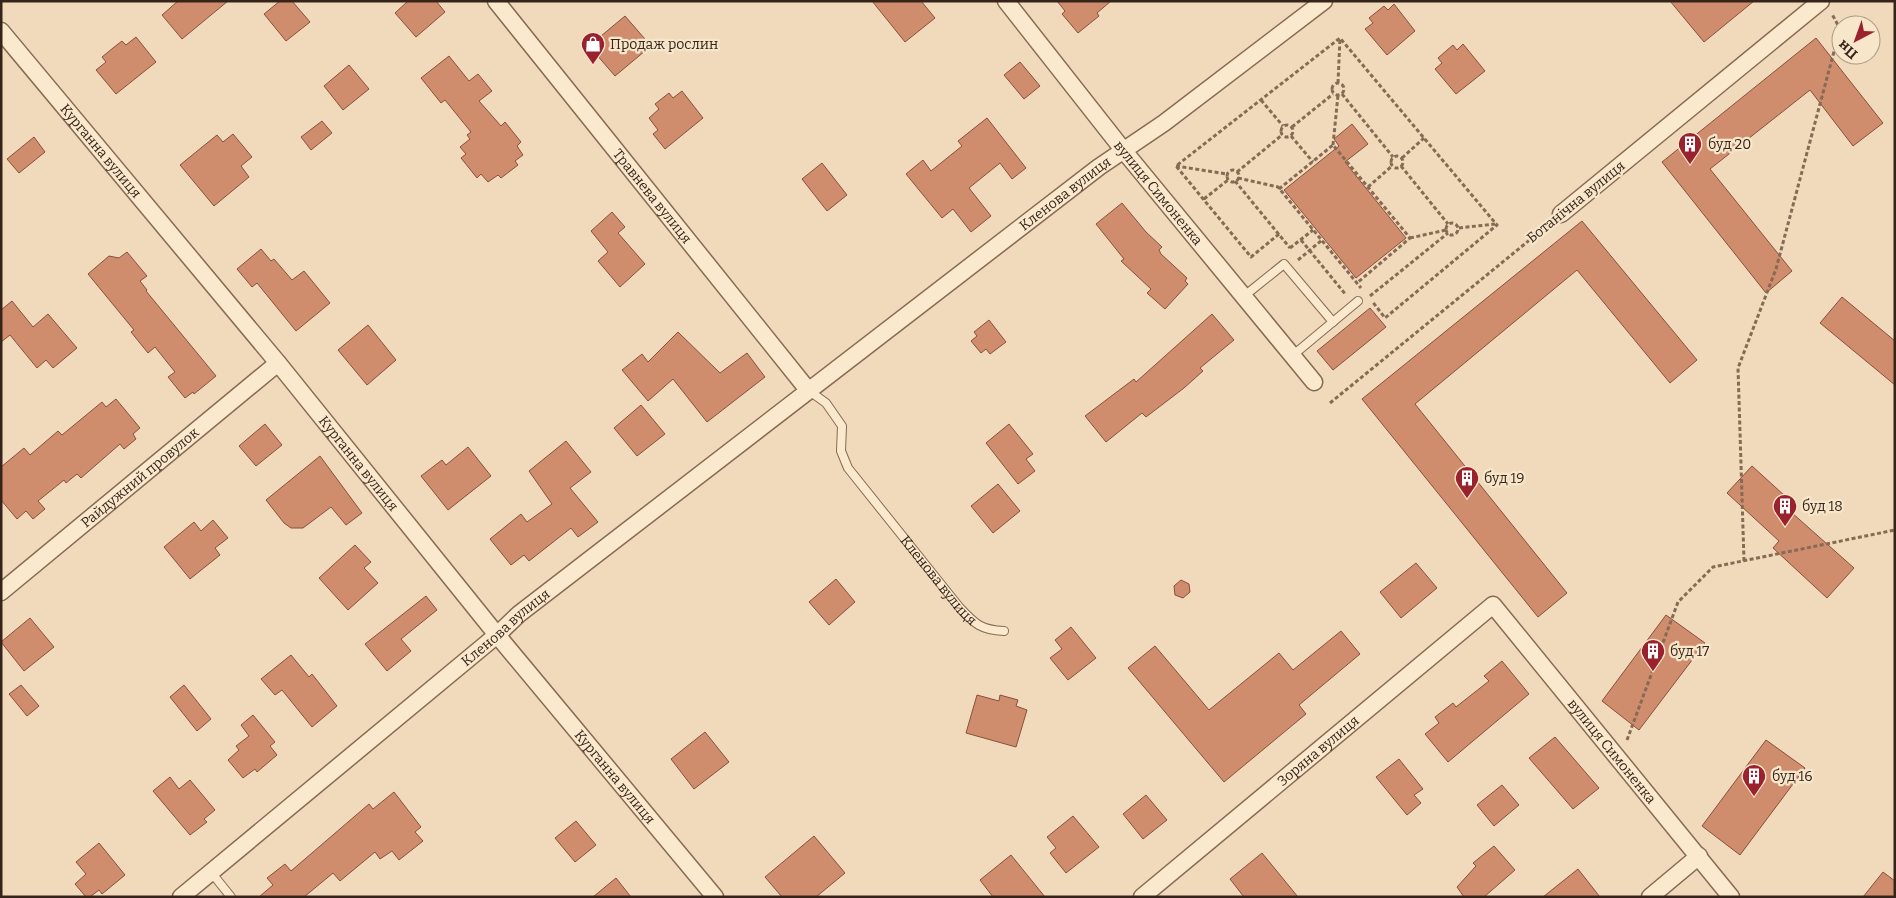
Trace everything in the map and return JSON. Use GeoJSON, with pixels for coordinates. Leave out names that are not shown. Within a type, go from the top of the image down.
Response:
{"type":"FeatureCollection","features":[{"type":"Feature","properties":{"kind":"street","name":"Травнева вулиця"},"geometry":{"type":"LineString","coordinates":[[496,1],[808,390]]}},
{"type":"Feature","properties":{"kind":"street","name":"вулиця Симоненка"},"geometry":{"type":"LineString","coordinates":[[1006,1],[1124,151],[1314,382]]}},
{"type":"Feature","properties":{"kind":"street","name":"Кленова вулиця"},"geometry":{"type":"LineString","coordinates":[[181,897],[497,635],[519,614],[1099,167],[1164,123],[1324,1]]}},
{"type":"Feature","properties":{"kind":"street","name":"Ботанічна вулиця"},"geometry":{"type":"LineString","coordinates":[[1561,214],[1825,5]]}},
{"type":"Feature","properties":{"kind":"street","name":"Курганна вулиця"},"geometry":{"type":"LineString","coordinates":[[1,30],[278,363],[497,635],[715,897]]}},
{"type":"Feature","properties":{"kind":"street","name":"Райдужний провулок"},"geometry":{"type":"LineString","coordinates":[[1,592],[278,363]]}},
{"type":"Feature","properties":{"kind":"street","name":"вулиця Симоненка"},"geometry":{"type":"LineString","coordinates":[[1494,604],[1731,897]]}},
{"type":"Feature","properties":{"kind":"street","name":"Зоряна вулиця"},"geometry":{"type":"LineString","coordinates":[[1142,897],[1494,604]]}},
{"type":"Feature","properties":{"kind":"street"},"geometry":{"type":"LineString","coordinates":[[1650,897],[1699,856]]}},
{"type":"Feature","properties":{"kind":"lane"},"geometry":{"type":"LineString","coordinates":[[1243,297],[1286,266],[1333,322]]}},
{"type":"Feature","properties":{"kind":"lane"},"geometry":{"type":"LineString","coordinates":[[1292,356],[1356,303]]}},
{"type":"Feature","properties":{"kind":"lane","name":"Кленова вулиця"},"geometry":{"type":"LineString","coordinates":[[808,390],[826,403],[842,426],[841,451],[848,468],[960,608],[974,623],[988,630],[1004,631]]}},
{"type":"Feature","properties":{"kind":"lane"},"geometry":{"type":"LineString","coordinates":[[211,872],[231,897]]}},
{"type":"Feature","properties":{"kind":"path"},"geometry":{"type":"LineString","coordinates":[[1744,560],[1738,368],[1776,270],[1840,29],[1825,5]]}},
{"type":"Feature","properties":{"kind":"path"},"geometry":{"type":"LineString","coordinates":[[1338,83],[1340,38]]}},
{"type":"Feature","properties":{"kind":"path"},"geometry":{"type":"LineString","coordinates":[[1176,166],[1340,38]]}},
{"type":"Feature","properties":{"kind":"path"},"geometry":{"type":"LineString","coordinates":[[1340,38],[1496,224]]}},
{"type":"Feature","properties":{"kind":"path"},"geometry":{"type":"LineString","coordinates":[[1333,94],[1332,87],[1338,83]]}},
{"type":"Feature","properties":{"kind":"path"},"geometry":{"type":"LineString","coordinates":[[1279,189],[1333,145],[1340,95],[1344,88],[1338,83]]}},
{"type":"Feature","properties":{"kind":"path"},"geometry":{"type":"LineString","coordinates":[[1313,162],[1291,136],[1292,127],[1333,94],[1340,95],[1393,157],[1402,158]]}},
{"type":"Feature","properties":{"kind":"path"},"geometry":{"type":"LineString","coordinates":[[1261,100],[1283,126],[1292,127]]}},
{"type":"Feature","properties":{"kind":"path"},"geometry":{"type":"LineString","coordinates":[[1282,135],[1281,129],[1283,126]]}},
{"type":"Feature","properties":{"kind":"path"},"geometry":{"type":"LineString","coordinates":[[1282,135],[1285,137],[1291,136]]}},
{"type":"Feature","properties":{"kind":"path"},"geometry":{"type":"LineString","coordinates":[[1237,172],[1282,135]]}},
{"type":"Feature","properties":{"kind":"path"},"geometry":{"type":"LineString","coordinates":[[1301,240],[1356,303],[1368,297],[1447,232],[1448,224],[1401,166],[1402,158],[1424,138]]}},
{"type":"Feature","properties":{"kind":"path"},"geometry":{"type":"LineString","coordinates":[[1333,145],[1410,238]]}},
{"type":"Feature","properties":{"kind":"path"},"geometry":{"type":"LineString","coordinates":[[1368,187],[1392,166],[1393,157]]}},
{"type":"Feature","properties":{"kind":"path"},"geometry":{"type":"LineString","coordinates":[[1176,166],[1227,174]]}},
{"type":"Feature","properties":{"kind":"path"},"geometry":{"type":"LineString","coordinates":[[1176,166],[1251,257],[1279,234]]}},
{"type":"Feature","properties":{"kind":"path"},"geometry":{"type":"LineString","coordinates":[[1392,166],[1398,168],[1401,166]]}},
{"type":"Feature","properties":{"kind":"path"},"geometry":{"type":"LineString","coordinates":[[1227,174],[1231,170],[1237,172]]}},
{"type":"Feature","properties":{"kind":"path"},"geometry":{"type":"LineString","coordinates":[[1237,172],[1238,178]]}},
{"type":"Feature","properties":{"kind":"path"},"geometry":{"type":"LineString","coordinates":[[1227,174],[1228,180]]}},
{"type":"Feature","properties":{"kind":"path"},"geometry":{"type":"LineString","coordinates":[[1238,178],[1279,189],[1385,318],[1496,224]]}},
{"type":"Feature","properties":{"kind":"path"},"geometry":{"type":"LineString","coordinates":[[1235,181],[1238,178]]}},
{"type":"Feature","properties":{"kind":"path"},"geometry":{"type":"LineString","coordinates":[[1204,199],[1228,180],[1235,181],[1290,248]]}},
{"type":"Feature","properties":{"kind":"path","name":"Ботанічна вулиця"},"geometry":{"type":"LineString","coordinates":[[1330,403],[1561,214]]}},
{"type":"Feature","properties":{"kind":"path"},"geometry":{"type":"LineString","coordinates":[[1448,224],[1454,223],[1458,228]]}},
{"type":"Feature","properties":{"kind":"path"},"geometry":{"type":"LineString","coordinates":[[1458,228],[1496,224]]}},
{"type":"Feature","properties":{"kind":"path"},"geometry":{"type":"LineString","coordinates":[[1357,282],[1410,238],[1447,232],[1456,234],[1458,228]]}},
{"type":"Feature","properties":{"kind":"path"},"geometry":{"type":"LineString","coordinates":[[1313,230],[1285,252],[1286,266],[1322,240]]}},
{"type":"Feature","properties":{"kind":"path"},"geometry":{"type":"LineString","coordinates":[[1619,760],[1678,602],[1714,567],[1895,530]]}},
{"type":"Feature","properties":{"kind":"building"},"geometry":{"type":"Polygon","coordinates":[[[178,1],[228,1],[182,39],[162,15],[178,1]]]}},
{"type":"Feature","properties":{"kind":"building"},"geometry":{"type":"Polygon","coordinates":[[[280,1],[292,1],[310,22],[286,41],[264,14],[280,1]]]}},
{"type":"Feature","properties":{"kind":"building"},"geometry":{"type":"Polygon","coordinates":[[[408,1],[436,1],[445,12],[416,37],[395,13],[408,1]]]}},
{"type":"Feature","properties":{"kind":"building"},"geometry":{"type":"Polygon","coordinates":[[[872,1],[921,1],[935,18],[905,42],[872,1]]]}},
{"type":"Feature","properties":{"kind":"building"},"geometry":{"type":"Polygon","coordinates":[[[1057,1],[1111,1],[1097,13],[1099,16],[1078,33],[1062,14],[1065,11],[1057,1]]]}},
{"type":"Feature","properties":{"kind":"building"},"geometry":{"type":"Polygon","coordinates":[[[1670,1],[1754,1],[1704,42],[1670,1]]]}},
{"type":"Feature","properties":{"kind":"building"},"geometry":{"type":"Polygon","coordinates":[[[1394,4],[1415,31],[1387,55],[1365,29],[1373,23],[1369,18],[1384,6],[1388,10],[1394,4]]]}},
{"type":"Feature","properties":{"kind":"building"},"geometry":{"type":"Polygon","coordinates":[[[625,16],[651,46],[615,76],[589,46],[625,16]]]}},
{"type":"Feature","properties":{"kind":"building"},"geometry":{"type":"Polygon","coordinates":[[[136,37],[156,62],[116,94],[96,70],[106,62],[102,57],[122,41],[126,45],[136,37]]]}},
{"type":"Feature","properties":{"kind":"building","name":"буд 20"},"geometry":{"type":"Polygon","coordinates":[[[1816,38],[1831,57],[1831,65],[1837,65],[1883,123],[1853,146],[1810,90],[1710,169],[1792,271],[1766,293],[1662,162],[1816,38]]]}},
{"type":"Feature","properties":{"kind":"building"},"geometry":{"type":"Polygon","coordinates":[[[1463,44],[1485,71],[1456,94],[1435,69],[1442,63],[1438,58],[1453,45],[1457,50],[1463,44]]]}},
{"type":"Feature","properties":{"kind":"building"},"geometry":{"type":"Polygon","coordinates":[[[449,56],[469,81],[478,74],[492,91],[479,101],[501,126],[505,122],[521,142],[517,146],[523,155],[515,161],[518,165],[501,178],[498,175],[488,182],[481,174],[477,178],[461,158],[466,154],[460,147],[470,139],[467,135],[471,132],[445,100],[441,103],[421,78],[449,56]]]}},
{"type":"Feature","properties":{"kind":"building"},"geometry":{"type":"Polygon","coordinates":[[[1020,62],[1040,86],[1024,99],[1004,75],[1020,62]]]}},
{"type":"Feature","properties":{"kind":"building"},"geometry":{"type":"Polygon","coordinates":[[[349,65],[369,89],[343,110],[324,86],[349,65]]]}},
{"type":"Feature","properties":{"kind":"building"},"geometry":{"type":"Polygon","coordinates":[[[682,91],[703,118],[665,149],[653,134],[658,130],[649,118],[659,109],[655,104],[669,93],[673,98],[682,91]]]}},
{"type":"Feature","properties":{"kind":"building"},"geometry":{"type":"Polygon","coordinates":[[[987,118],[1026,168],[1012,179],[1000,163],[969,188],[991,216],[971,232],[953,209],[942,218],[906,174],[923,160],[931,171],[962,146],[958,141],[987,118]]]}},
{"type":"Feature","properties":{"kind":"building"},"geometry":{"type":"Polygon","coordinates":[[[322,121],[332,133],[311,150],[301,137],[322,121]]]}},
{"type":"Feature","properties":{"kind":"building"},"geometry":{"type":"Polygon","coordinates":[[[1352,124],[1368,144],[1345,162],[1406,238],[1356,278],[1284,190],[1339,146],[1334,139],[1352,124]]]}},
{"type":"Feature","properties":{"kind":"building"},"geometry":{"type":"Polygon","coordinates":[[[233,134],[252,157],[241,166],[249,177],[214,206],[180,165],[217,135],[223,142],[233,134]]]}},
{"type":"Feature","properties":{"kind":"building"},"geometry":{"type":"Polygon","coordinates":[[[34,137],[45,152],[19,173],[7,159],[34,137]]]}},
{"type":"Feature","properties":{"kind":"building"},"geometry":{"type":"Polygon","coordinates":[[[822,163],[847,195],[827,211],[802,179],[822,163]]]}},
{"type":"Feature","properties":{"kind":"building"},"geometry":{"type":"Polygon","coordinates":[[[1122,203],[1146,232],[1162,247],[1159,250],[1161,254],[1187,278],[1185,281],[1188,284],[1165,309],[1147,293],[1151,289],[1121,261],[1124,259],[1096,224],[1122,203]]]}},
{"type":"Feature","properties":{"kind":"building"},"geometry":{"type":"Polygon","coordinates":[[[612,212],[625,227],[618,233],[645,264],[620,287],[598,261],[608,252],[591,231],[612,212]]]}},
{"type":"Feature","properties":{"kind":"building","name":"буд 19"},"geometry":{"type":"Polygon","coordinates":[[[1582,221],[1697,360],[1670,383],[1577,270],[1415,404],[1567,593],[1538,617],[1362,399],[1582,221]]]}},
{"type":"Feature","properties":{"kind":"building"},"geometry":{"type":"Polygon","coordinates":[[[261,249],[271,261],[274,259],[292,280],[304,271],[330,303],[296,331],[257,283],[252,287],[237,269],[261,249]]]}},
{"type":"Feature","properties":{"kind":"building"},"geometry":{"type":"Polygon","coordinates":[[[127,252],[147,276],[140,281],[146,291],[216,376],[194,394],[193,392],[185,398],[168,377],[175,372],[155,347],[148,353],[131,332],[134,330],[88,274],[109,256],[119,258],[127,252]]]}},
{"type":"Feature","properties":{"kind":"building"},"geometry":{"type":"Polygon","coordinates":[[[1842,297],[1895,341],[1895,385],[1820,323],[1842,297]]]}},
{"type":"Feature","properties":{"kind":"building"},"geometry":{"type":"Polygon","coordinates":[[[12,301],[33,327],[48,314],[77,348],[53,368],[46,360],[37,368],[10,335],[1,342],[1,310],[12,301]]]}},
{"type":"Feature","properties":{"kind":"building"},"geometry":{"type":"Polygon","coordinates":[[[1370,308],[1386,327],[1333,370],[1317,351],[1370,308]]]}},
{"type":"Feature","properties":{"kind":"building"},"geometry":{"type":"Polygon","coordinates":[[[1212,314],[1234,340],[1200,368],[1203,371],[1184,388],[1146,417],[1142,413],[1106,442],[1085,416],[1134,379],[1136,382],[1212,314]]]}},
{"type":"Feature","properties":{"kind":"building"},"geometry":{"type":"Polygon","coordinates":[[[989,320],[1006,342],[990,354],[986,349],[981,353],[971,341],[977,336],[974,332],[989,320]]]}},
{"type":"Feature","properties":{"kind":"building"},"geometry":{"type":"Polygon","coordinates":[[[368,325],[396,360],[367,385],[338,350],[368,325]]]}},
{"type":"Feature","properties":{"kind":"building"},"geometry":{"type":"Polygon","coordinates":[[[678,332],[720,373],[747,353],[765,377],[707,422],[673,379],[648,401],[622,370],[642,354],[648,362],[678,332]]]}},
{"type":"Feature","properties":{"kind":"building"},"geometry":{"type":"Polygon","coordinates":[[[116,399],[140,428],[133,434],[136,439],[124,449],[120,444],[81,478],[77,474],[66,483],[64,480],[38,501],[45,509],[33,519],[26,511],[17,519],[1,500],[1,467],[24,448],[30,455],[58,431],[62,435],[102,402],[106,407],[116,399]]]}},
{"type":"Feature","properties":{"kind":"building"},"geometry":{"type":"Polygon","coordinates":[[[641,405],[665,434],[637,456],[614,428],[641,405]]]}},
{"type":"Feature","properties":{"kind":"building"},"geometry":{"type":"Polygon","coordinates":[[[265,424],[282,445],[256,466],[239,446],[265,424]]]}},
{"type":"Feature","properties":{"kind":"building"},"geometry":{"type":"Polygon","coordinates":[[[1009,424],[1033,454],[1026,459],[1035,471],[1018,484],[986,443],[1009,424]]]}},
{"type":"Feature","properties":{"kind":"building"},"geometry":{"type":"Polygon","coordinates":[[[566,441],[591,472],[570,488],[598,522],[578,537],[571,528],[529,561],[524,555],[511,565],[490,539],[521,514],[527,522],[552,504],[529,471],[566,441]]]}},
{"type":"Feature","properties":{"kind":"building"},"geometry":{"type":"Polygon","coordinates":[[[468,447],[491,476],[448,510],[421,476],[442,460],[446,465],[468,447]]]}},
{"type":"Feature","properties":{"kind":"building"},"geometry":{"type":"Polygon","coordinates":[[[320,456],[362,513],[346,525],[331,507],[303,528],[291,528],[284,523],[266,500],[320,456]]]}},
{"type":"Feature","properties":{"kind":"building","name":"буд 18"},"geometry":{"type":"Polygon","coordinates":[[[1752,466],[1796,506],[1791,512],[1854,568],[1827,598],[1773,548],[1779,541],[1727,493],[1752,466]]]}},
{"type":"Feature","properties":{"kind":"building"},"geometry":{"type":"Polygon","coordinates":[[[998,484],[1020,511],[993,533],[971,506],[998,484]]]}},
{"type":"Feature","properties":{"kind":"building"},"geometry":{"type":"Polygon","coordinates":[[[213,520],[228,538],[215,548],[220,555],[190,579],[164,547],[194,522],[201,531],[213,520]]]}},
{"type":"Feature","properties":{"kind":"building"},"geometry":{"type":"Polygon","coordinates":[[[355,545],[371,562],[364,568],[378,583],[348,610],[319,578],[355,545]]]}},
{"type":"Feature","properties":{"kind":"building"},"geometry":{"type":"Polygon","coordinates":[[[1416,563],[1437,588],[1401,618],[1380,592],[1416,563]]]}},
{"type":"Feature","properties":{"kind":"building"},"geometry":{"type":"Polygon","coordinates":[[[836,579],[855,602],[829,625],[809,602],[836,579]]]}},
{"type":"Feature","properties":{"kind":"building"},"geometry":{"type":"Polygon","coordinates":[[[1181,580],[1189,584],[1190,592],[1183,598],[1175,595],[1174,586],[1181,580]]]}},
{"type":"Feature","properties":{"kind":"building"},"geometry":{"type":"Polygon","coordinates":[[[426,596],[437,610],[401,639],[411,651],[387,671],[365,644],[426,596]]]}},
{"type":"Feature","properties":{"kind":"building","name":"буд 17"},"geometry":{"type":"Polygon","coordinates":[[[1666,615],[1705,643],[1639,730],[1602,701],[1666,615]]]}},
{"type":"Feature","properties":{"kind":"building"},"geometry":{"type":"Polygon","coordinates":[[[30,618],[54,647],[24,671],[1,642],[30,618]]]}},
{"type":"Feature","properties":{"kind":"building"},"geometry":{"type":"Polygon","coordinates":[[[1071,627],[1096,658],[1068,680],[1050,658],[1062,649],[1055,640],[1071,627]]]}},
{"type":"Feature","properties":{"kind":"building"},"geometry":{"type":"Polygon","coordinates":[[[1341,631],[1360,654],[1299,705],[1306,714],[1224,782],[1128,668],[1155,646],[1209,710],[1279,653],[1293,670],[1341,631]]]}},
{"type":"Feature","properties":{"kind":"building"},"geometry":{"type":"Polygon","coordinates":[[[291,655],[309,677],[312,674],[337,706],[312,727],[282,690],[275,695],[261,679],[291,655]]]}},
{"type":"Feature","properties":{"kind":"building"},"geometry":{"type":"Polygon","coordinates":[[[1502,661],[1529,694],[1448,762],[1425,734],[1439,723],[1435,717],[1453,703],[1456,707],[1489,681],[1484,676],[1502,661]]]}},
{"type":"Feature","properties":{"kind":"building"},"geometry":{"type":"Polygon","coordinates":[[[21,685],[39,706],[27,716],[9,694],[21,685]]]}},
{"type":"Feature","properties":{"kind":"building"},"geometry":{"type":"Polygon","coordinates":[[[184,685],[211,719],[197,731],[170,697],[184,685]]]}},
{"type":"Feature","properties":{"kind":"building"},"geometry":{"type":"Polygon","coordinates":[[[977,695],[999,701],[1000,695],[1018,700],[1016,706],[1027,710],[1016,747],[966,733],[977,695]]]}},
{"type":"Feature","properties":{"kind":"building"},"geometry":{"type":"Polygon","coordinates":[[[253,715],[275,742],[270,746],[277,755],[257,772],[255,769],[243,778],[228,760],[239,750],[236,746],[249,736],[241,725],[253,715]]]}},
{"type":"Feature","properties":{"kind":"building"},"geometry":{"type":"Polygon","coordinates":[[[705,732],[729,762],[694,789],[671,759],[705,732]]]}},
{"type":"Feature","properties":{"kind":"building"},"geometry":{"type":"Polygon","coordinates":[[[1555,737],[1599,788],[1573,809],[1529,758],[1555,737]]]}},
{"type":"Feature","properties":{"kind":"building","name":"буд 16"},"geometry":{"type":"Polygon","coordinates":[[[1766,740],[1805,768],[1740,855],[1702,826],[1766,740]]]}},
{"type":"Feature","properties":{"kind":"building"},"geometry":{"type":"Polygon","coordinates":[[[1399,759],[1423,789],[1414,795],[1421,803],[1407,815],[1376,777],[1399,759]]]}},
{"type":"Feature","properties":{"kind":"building"},"geometry":{"type":"Polygon","coordinates":[[[170,777],[179,789],[190,780],[215,810],[204,819],[207,822],[190,835],[153,791],[170,777]]]}},
{"type":"Feature","properties":{"kind":"building"},"geometry":{"type":"Polygon","coordinates":[[[1502,785],[1519,805],[1494,826],[1477,805],[1502,785]]]}},
{"type":"Feature","properties":{"kind":"building"},"geometry":{"type":"Polygon","coordinates":[[[394,792],[421,827],[415,832],[423,841],[399,860],[392,851],[380,859],[375,852],[340,881],[333,873],[304,897],[259,897],[273,885],[267,878],[285,864],[291,871],[369,804],[373,809],[394,792]]]}},
{"type":"Feature","properties":{"kind":"building"},"geometry":{"type":"Polygon","coordinates":[[[1146,795],[1167,820],[1143,839],[1123,814],[1146,795]]]}},
{"type":"Feature","properties":{"kind":"building"},"geometry":{"type":"Polygon","coordinates":[[[1073,816],[1099,847],[1066,873],[1050,853],[1056,848],[1047,837],[1073,816]]]}},
{"type":"Feature","properties":{"kind":"building"},"geometry":{"type":"Polygon","coordinates":[[[576,821],[596,845],[575,862],[555,838],[576,821]]]}},
{"type":"Feature","properties":{"kind":"building"},"geometry":{"type":"Polygon","coordinates":[[[814,836],[845,873],[816,897],[782,897],[765,877],[814,836]]]}},
{"type":"Feature","properties":{"kind":"building"},"geometry":{"type":"Polygon","coordinates":[[[99,843],[125,875],[102,894],[99,890],[90,897],[86,897],[75,884],[86,874],[76,862],[99,843]]]}},
{"type":"Feature","properties":{"kind":"building"},"geometry":{"type":"Polygon","coordinates":[[[1494,846],[1515,870],[1484,897],[1464,897],[1457,887],[1476,866],[1473,863],[1494,846]]]}},
{"type":"Feature","properties":{"kind":"building"},"geometry":{"type":"Polygon","coordinates":[[[1262,853],[1298,897],[1244,897],[1230,879],[1262,853]]]}},
{"type":"Feature","properties":{"kind":"building"},"geometry":{"type":"Polygon","coordinates":[[[1011,855],[1045,897],[993,897],[980,880],[1011,855]]]}},
{"type":"Feature","properties":{"kind":"building"},"geometry":{"type":"Polygon","coordinates":[[[1578,869],[1600,897],[1543,897],[1578,869]]]}},
{"type":"Feature","properties":{"kind":"building"},"geometry":{"type":"Polygon","coordinates":[[[1883,872],[1895,881],[1895,897],[1863,897],[1883,872]]]}},
{"type":"Feature","properties":{"kind":"building"},"geometry":{"type":"Polygon","coordinates":[[[616,878],[631,897],[593,897],[616,878]]]}},
{"type":"Feature","properties":{"kind":"place","name":"Продаж рослин"},"geometry":{"type":"Point","coordinates":[593,65]}},
{"type":"Feature","properties":{"kind":"place","name":"буд 20"},"geometry":{"type":"Point","coordinates":[1690,165]}},
{"type":"Feature","properties":{"kind":"place","name":"буд 19"},"geometry":{"type":"Point","coordinates":[1467,499]}},
{"type":"Feature","properties":{"kind":"place","name":"буд 18"},"geometry":{"type":"Point","coordinates":[1785,527]}},
{"type":"Feature","properties":{"kind":"place","name":"буд 17"},"geometry":{"type":"Point","coordinates":[1653,672]}},
{"type":"Feature","properties":{"kind":"place","name":"буд 16"},"geometry":{"type":"Point","coordinates":[1754,797]}}]}
